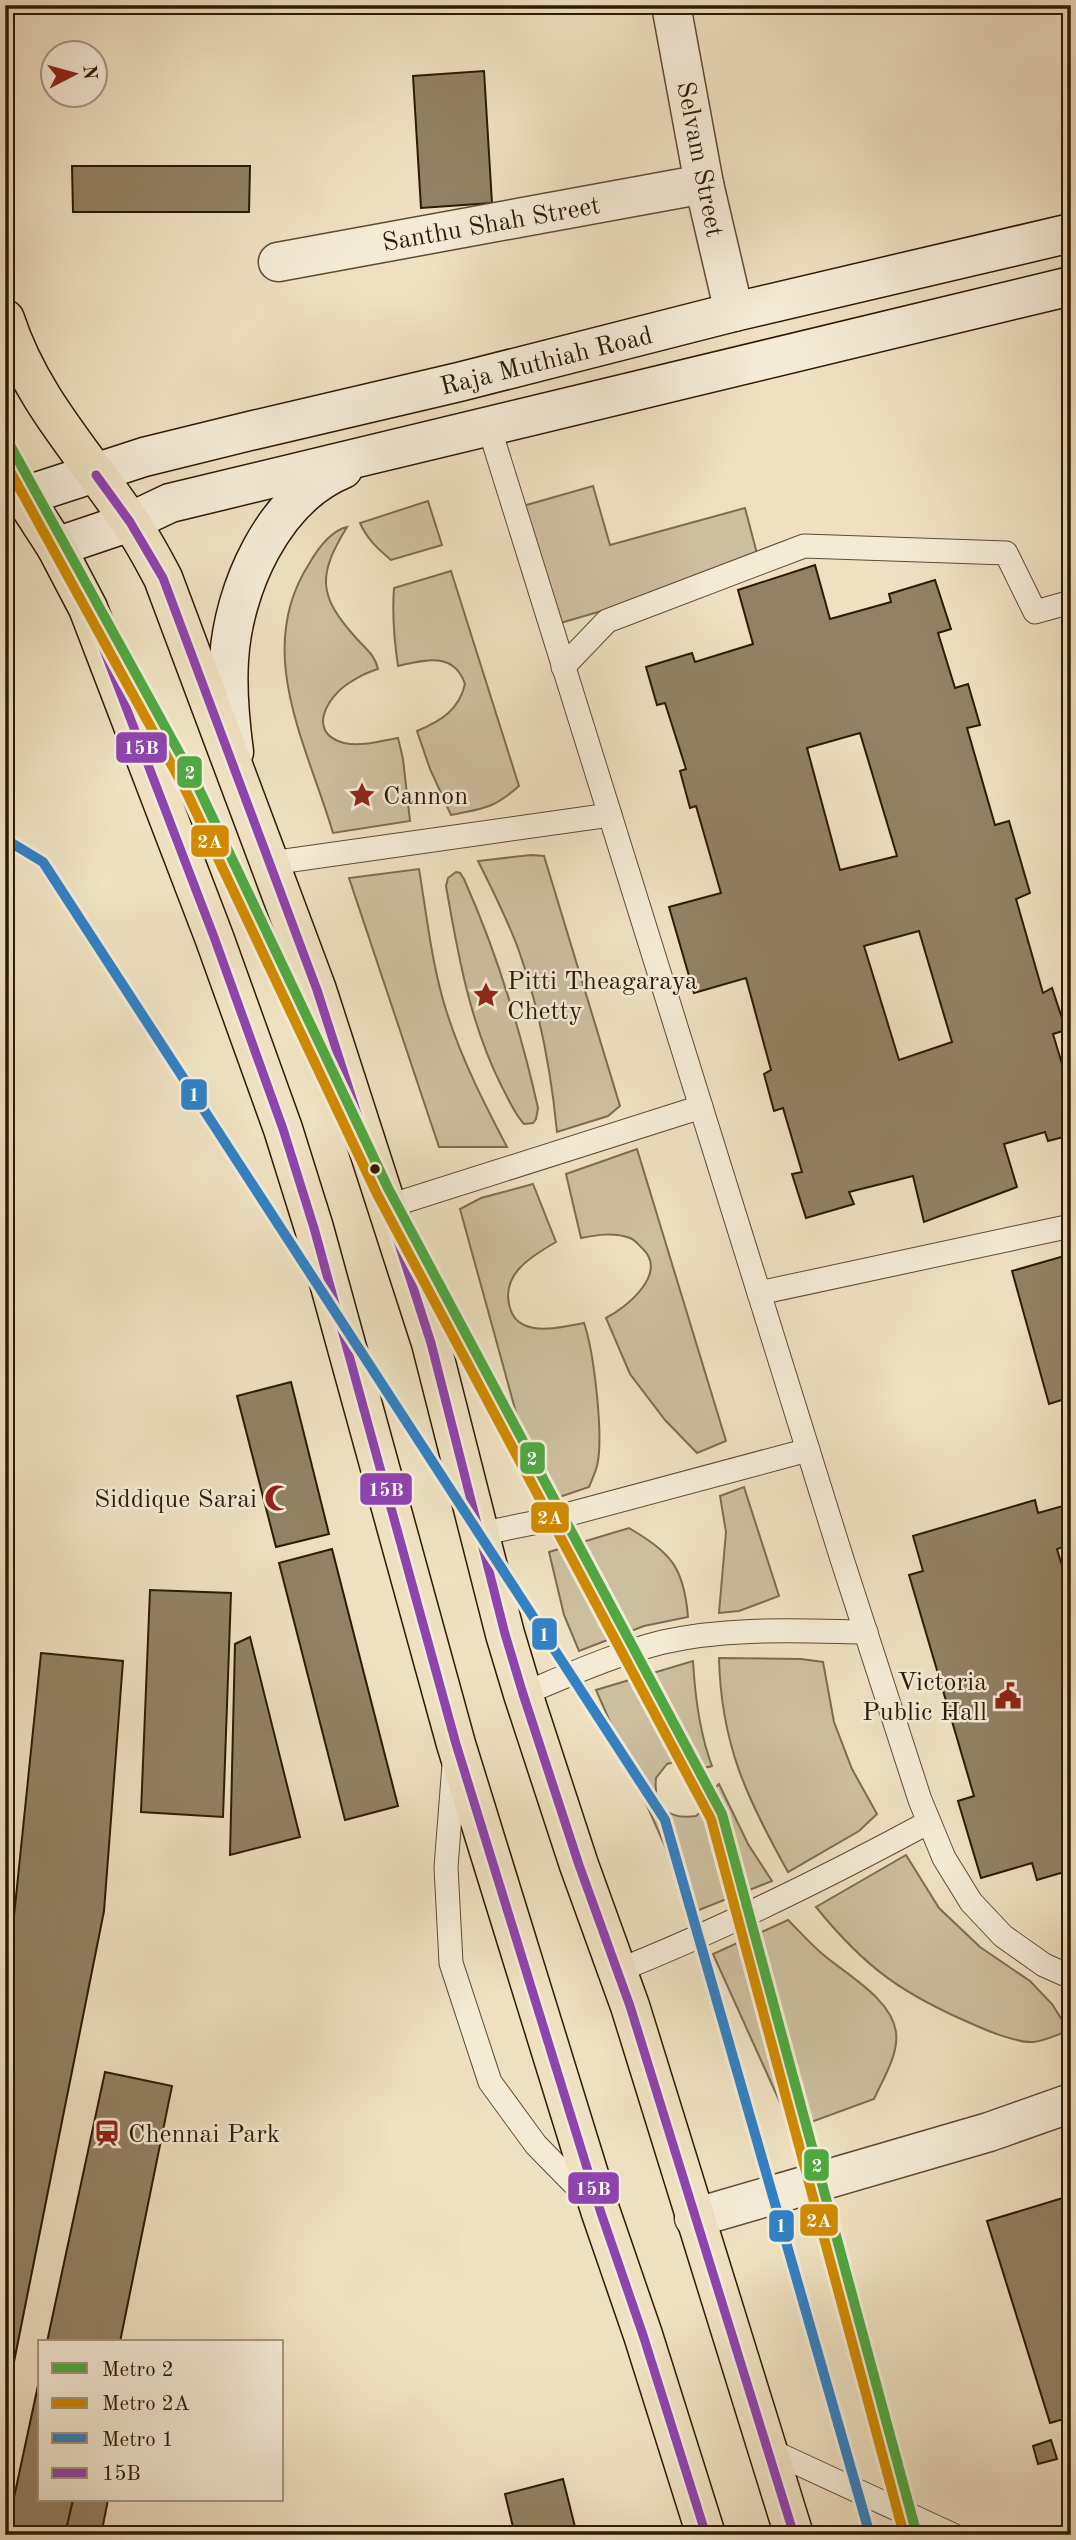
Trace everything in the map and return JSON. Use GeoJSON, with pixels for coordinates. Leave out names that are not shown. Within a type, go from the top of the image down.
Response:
{"type":"FeatureCollection","features":[{"type":"Feature","properties":{"kind":"main road","name":"Selvam Street"},"geometry":{"type":"LineString","coordinates":[[671,5],[704,184],[734,312]]}},
{"type":"Feature","properties":{"kind":"main road","name":"Santhu Shah Street"},"geometry":{"type":"LineString","coordinates":[[278,262],[704,184]]}},
{"type":"Feature","properties":{"kind":"main road","name":"Raja Muthiah Road"},"geometry":{"type":"LineString","coordinates":[[14,482],[96,475],[144,457],[459,382],[734,312],[1071,233]]}},
{"type":"Feature","properties":{"kind":"main road","name":"Raja Muthiah Road"},"geometry":{"type":"LineString","coordinates":[[56,547],[130,522],[170,503],[1071,286]]}},
{"type":"Feature","properties":{"kind":"main road"},"geometry":{"type":"LineString","coordinates":[[5,319],[31,382],[130,522],[163,578],[317,990],[431,1343],[523,1695],[617,1971],[794,2535]]}},
{"type":"Feature","properties":{"kind":"main road"},"geometry":{"type":"LineString","coordinates":[[236,768],[231,727],[229,660],[235,615],[248,576],[262,547],[291,506],[336,472],[383,452]]}},
{"type":"Feature","properties":{"kind":"main road"},"geometry":{"type":"LineString","coordinates":[[14,482],[56,547],[88,608],[283,1129],[314,1228],[456,1744],[600,2210],[643,2334],[706,2535]]}},
{"type":"Feature","properties":{"kind":"main road"},"geometry":{"type":"LineString","coordinates":[[694,2218],[989,2132],[1071,2103]]}},
{"type":"Feature","properties":{"kind":"lane"},"geometry":{"type":"LineString","coordinates":[[489,427],[920,1800],[944,1858],[971,1902],[1003,1936],[1044,1965],[1071,1977]]}},
{"type":"Feature","properties":{"kind":"lane"},"geometry":{"type":"LineString","coordinates":[[563,667],[607,621],[804,546],[1006,554],[1035,612],[1071,602]]}},
{"type":"Feature","properties":{"kind":"lane"},"geometry":{"type":"LineString","coordinates":[[271,863],[610,815]]}},
{"type":"Feature","properties":{"kind":"lane"},"geometry":{"type":"LineString","coordinates":[[386,1207],[701,1107]]}},
{"type":"Feature","properties":{"kind":"lane"},"geometry":{"type":"LineString","coordinates":[[759,1293],[1071,1226]]}},
{"type":"Feature","properties":{"kind":"lane"},"geometry":{"type":"LineString","coordinates":[[479,1534],[583,1511],[808,1450]]}},
{"type":"Feature","properties":{"kind":"lane"},"geometry":{"type":"LineString","coordinates":[[523,1695],[623,1654],[664,1642],[725,1633],[866,1632]]}},
{"type":"Feature","properties":{"kind":"lane"},"geometry":{"type":"LineString","coordinates":[[456,1744],[446,1867],[451,1963],[490,2082],[536,2144],[600,2210]]}},
{"type":"Feature","properties":{"kind":"lane"},"geometry":{"type":"LineString","coordinates":[[617,1971],[680,1946],[790,1895],[929,1822]]}},
{"type":"Feature","properties":{"kind":"lane"},"geometry":{"type":"LineString","coordinates":[[767,2449],[953,2535]]}},
{"type":"Feature","properties":{"kind":"shaded area"},"geometry":{"type":"Polygon","coordinates":[[[593,486],[610,545],[745,508],[760,565],[557,624],[523,506],[593,486]]]}},
{"type":"Feature","properties":{"kind":"shaded area"},"geometry":{"type":"Polygon","coordinates":[[[428,501],[442,545],[391,560],[373,543],[360,523],[428,501]]]}},
{"type":"Feature","properties":{"kind":"shaded area"},"geometry":{"type":"Polygon","coordinates":[[[347,527],[330,559],[326,585],[335,610],[372,656],[378,669],[341,689],[328,706],[323,723],[332,738],[344,743],[364,744],[398,738],[410,821],[333,833],[290,698],[285,664],[285,630],[293,597],[312,559],[330,537],[347,527]]]}},
{"type":"Feature","properties":{"kind":"shaded area"},"geometry":{"type":"Polygon","coordinates":[[[451,571],[519,786],[488,806],[451,815],[430,769],[417,731],[448,714],[458,701],[465,684],[454,666],[446,662],[428,660],[398,666],[393,607],[394,588],[451,571]]]}},
{"type":"Feature","properties":{"kind":"shaded area"},"geometry":{"type":"Polygon","coordinates":[[[544,856],[620,1106],[608,1116],[557,1132],[544,1042],[527,976],[511,930],[478,861],[544,856]]]}},
{"type":"Feature","properties":{"kind":"shaded area"},"geometry":{"type":"Polygon","coordinates":[[[419,869],[434,960],[447,1013],[482,1098],[507,1147],[439,1147],[349,878],[419,869]]]}},
{"type":"Feature","properties":{"kind":"shaded area"},"geometry":{"type":"Polygon","coordinates":[[[456,872],[464,879],[476,907],[507,991],[538,1108],[533,1123],[524,1124],[512,1106],[491,1063],[473,1014],[446,886],[448,878],[456,872]]]}},
{"type":"Feature","properties":{"kind":"shaded area"},"geometry":{"type":"Polygon","coordinates":[[[637,1149],[726,1441],[697,1453],[665,1420],[630,1374],[606,1318],[634,1298],[642,1288],[651,1268],[649,1258],[635,1241],[624,1236],[581,1238],[566,1174],[637,1149]]]}},
{"type":"Feature","properties":{"kind":"shaded area"},"geometry":{"type":"Polygon","coordinates":[[[533,1184],[556,1242],[527,1261],[513,1277],[508,1296],[510,1308],[521,1324],[531,1327],[554,1328],[584,1323],[599,1416],[599,1453],[589,1487],[539,1504],[460,1209],[481,1198],[533,1184]]]}},
{"type":"Feature","properties":{"kind":"shaded area"},"geometry":{"type":"Polygon","coordinates":[[[744,1487],[779,1596],[739,1611],[719,1613],[726,1532],[720,1496],[744,1487]]]}},
{"type":"Feature","properties":{"kind":"shaded area"},"geometry":{"type":"Polygon","coordinates":[[[629,1528],[655,1545],[673,1563],[683,1586],[688,1617],[644,1626],[579,1651],[564,1615],[549,1552],[629,1528]]]}},
{"type":"Feature","properties":{"kind":"shaded area"},"geometry":{"type":"Polygon","coordinates":[[[719,1658],[801,1659],[823,1662],[834,1722],[852,1769],[877,1814],[859,1831],[788,1872],[760,1820],[739,1770],[725,1718],[719,1658]]]}},
{"type":"Feature","properties":{"kind":"shaded area"},"geometry":{"type":"Polygon","coordinates":[[[693,1661],[698,1714],[712,1766],[667,1764],[656,1778],[657,1797],[664,1809],[670,1813],[686,1817],[696,1816],[719,1784],[748,1844],[772,1881],[694,1912],[596,1690],[693,1661]]]}},
{"type":"Feature","properties":{"kind":"shaded area"},"geometry":{"type":"Polygon","coordinates":[[[906,1855],[939,1908],[980,1947],[1030,1981],[1052,2004],[1069,2031],[1027,2042],[997,2034],[951,2015],[907,1991],[870,1964],[816,1907],[906,1855]]]}},
{"type":"Feature","properties":{"kind":"shaded area"},"geometry":{"type":"Polygon","coordinates":[[[788,1920],[819,1951],[876,1997],[892,2019],[896,2032],[890,2066],[874,2099],[792,2129],[713,1954],[788,1920]]]}},
{"type":"Feature","properties":{"kind":"building"},"geometry":{"type":"Polygon","coordinates":[[[484,71],[492,203],[421,208],[413,76],[484,71]]]}},
{"type":"Feature","properties":{"kind":"building"},"geometry":{"type":"Polygon","coordinates":[[[72,166],[250,166],[249,212],[73,212],[72,166]]]}},
{"type":"Feature","properties":{"kind":"building"},"geometry":{"type":"Polygon","coordinates":[[[815,565],[830,619],[891,602],[889,594],[935,580],[951,629],[938,633],[955,688],[968,684],[980,725],[967,728],[995,825],[1009,821],[1030,893],[1016,899],[1043,993],[1052,988],[1066,1030],[1053,1034],[1071,1094],[1071,1135],[1048,1141],[1045,1132],[1004,1144],[1017,1187],[924,1222],[913,1176],[849,1192],[854,1204],[806,1218],[792,1174],[802,1172],[783,1108],[774,1111],[764,1074],[771,1070],[746,978],[694,993],[669,907],[721,893],[696,806],[690,808],[680,771],[686,769],[665,703],[657,705],[646,667],[692,653],[695,662],[753,644],[738,590],[815,565]],[[860,733],[807,748],[840,870],[897,856],[860,733]],[[919,931],[864,946],[899,1060],[952,1042],[919,931]]]}},
{"type":"Feature","properties":{"kind":"building"},"geometry":{"type":"Polygon","coordinates":[[[1071,1254],[1071,1397],[1049,1404],[1012,1271],[1071,1254]]]}},
{"type":"Feature","properties":{"kind":"building"},"geometry":{"type":"Polygon","coordinates":[[[291,1382],[329,1534],[276,1547],[237,1396],[291,1382]]]}},
{"type":"Feature","properties":{"kind":"building","name":"Victoria Public Hall"},"geometry":{"type":"Polygon","coordinates":[[[1035,1500],[1038,1513],[1063,1506],[1071,1534],[1071,1544],[1057,1549],[1071,1596],[1071,1870],[1037,1880],[1032,1863],[981,1878],[958,1801],[974,1796],[909,1575],[923,1571],[913,1536],[1035,1500]]]}},
{"type":"Feature","properties":{"kind":"building"},"geometry":{"type":"Polygon","coordinates":[[[332,1549],[398,1806],[345,1820],[279,1563],[332,1549]]]}},
{"type":"Feature","properties":{"kind":"building"},"geometry":{"type":"Polygon","coordinates":[[[150,1590],[231,1593],[223,1817],[141,1812],[150,1590]]]}},
{"type":"Feature","properties":{"kind":"building"},"geometry":{"type":"Polygon","coordinates":[[[250,1637],[300,1837],[230,1855],[235,1644],[250,1637]]]}},
{"type":"Feature","properties":{"kind":"building"},"geometry":{"type":"Polygon","coordinates":[[[41,1653],[123,1661],[104,1911],[5,2407],[5,1964],[14,1916],[41,1653]]]}},
{"type":"Feature","properties":{"kind":"building"},"geometry":{"type":"Polygon","coordinates":[[[105,2072],[172,2086],[120,2340],[47,2340],[105,2072]]]}},
{"type":"Feature","properties":{"kind":"building"},"geometry":{"type":"Polygon","coordinates":[[[1066,2197],[1071,2213],[1071,2300],[1063,2303],[1071,2326],[1071,2417],[1050,2423],[987,2221],[1066,2197]]]}},
{"type":"Feature","properties":{"kind":"building"},"geometry":{"type":"Polygon","coordinates":[[[38,2385],[38,2502],[73,2502],[65,2535],[6,2535],[38,2385]]]}},
{"type":"Feature","properties":{"kind":"building"},"geometry":{"type":"Polygon","coordinates":[[[1051,2440],[1057,2459],[1038,2464],[1033,2446],[1051,2440]]]}},
{"type":"Feature","properties":{"kind":"building"},"geometry":{"type":"Polygon","coordinates":[[[563,2479],[577,2535],[515,2535],[505,2494],[563,2479]]]}},
{"type":"Feature","properties":{"kind":"building"},"geometry":{"type":"Polygon","coordinates":[[[73,2502],[108,2502],[101,2535],[65,2535],[73,2502]]]}},
{"type":"Feature","properties":{"kind":"metro line","name":"2"},"geometry":{"type":"LineString","coordinates":[[5,436],[197,785],[388,1188],[722,1814],[917,2535]]}},
{"type":"Feature","properties":{"kind":"metro line","name":"2A"},"geometry":{"type":"LineString","coordinates":[[5,462],[186,791],[377,1194],[711,1819],[904,2535]]}},
{"type":"Feature","properties":{"kind":"metro line","name":"1"},"geometry":{"type":"LineString","coordinates":[[5,839],[43,862],[665,1820],[870,2535]]}},
{"type":"Feature","properties":{"kind":"transit line","name":"15B"},"geometry":{"type":"LineString","coordinates":[[5,468],[56,547],[88,608],[214,937],[283,1129],[314,1228],[456,1744],[600,2210],[643,2335],[706,2535]]}},
{"type":"Feature","properties":{"kind":"transit line","name":"15B"},"geometry":{"type":"LineString","coordinates":[[96,475],[130,522],[163,578],[317,990],[431,1343],[505,1634],[523,1694],[579,1865],[630,2006],[794,2535]]}},
{"type":"Feature","properties":{"kind":"place","name":"Cannon"},"geometry":{"type":"Point","coordinates":[362,795]}},
{"type":"Feature","properties":{"kind":"place","name":"Pitti Theagaraya Chetty"},"geometry":{"type":"Point","coordinates":[486,995]}},
{"type":"Feature","properties":{"kind":"place","name":"Siddique Sarai"},"geometry":{"type":"Point","coordinates":[278,1498]}},
{"type":"Feature","properties":{"kind":"place","name":"Victoria Public Hall"},"geometry":{"type":"Point","coordinates":[1008,1696]}},
{"type":"Feature","properties":{"kind":"place","name":"Chennai Park"},"geometry":{"type":"Point","coordinates":[107,2133]}}]}
